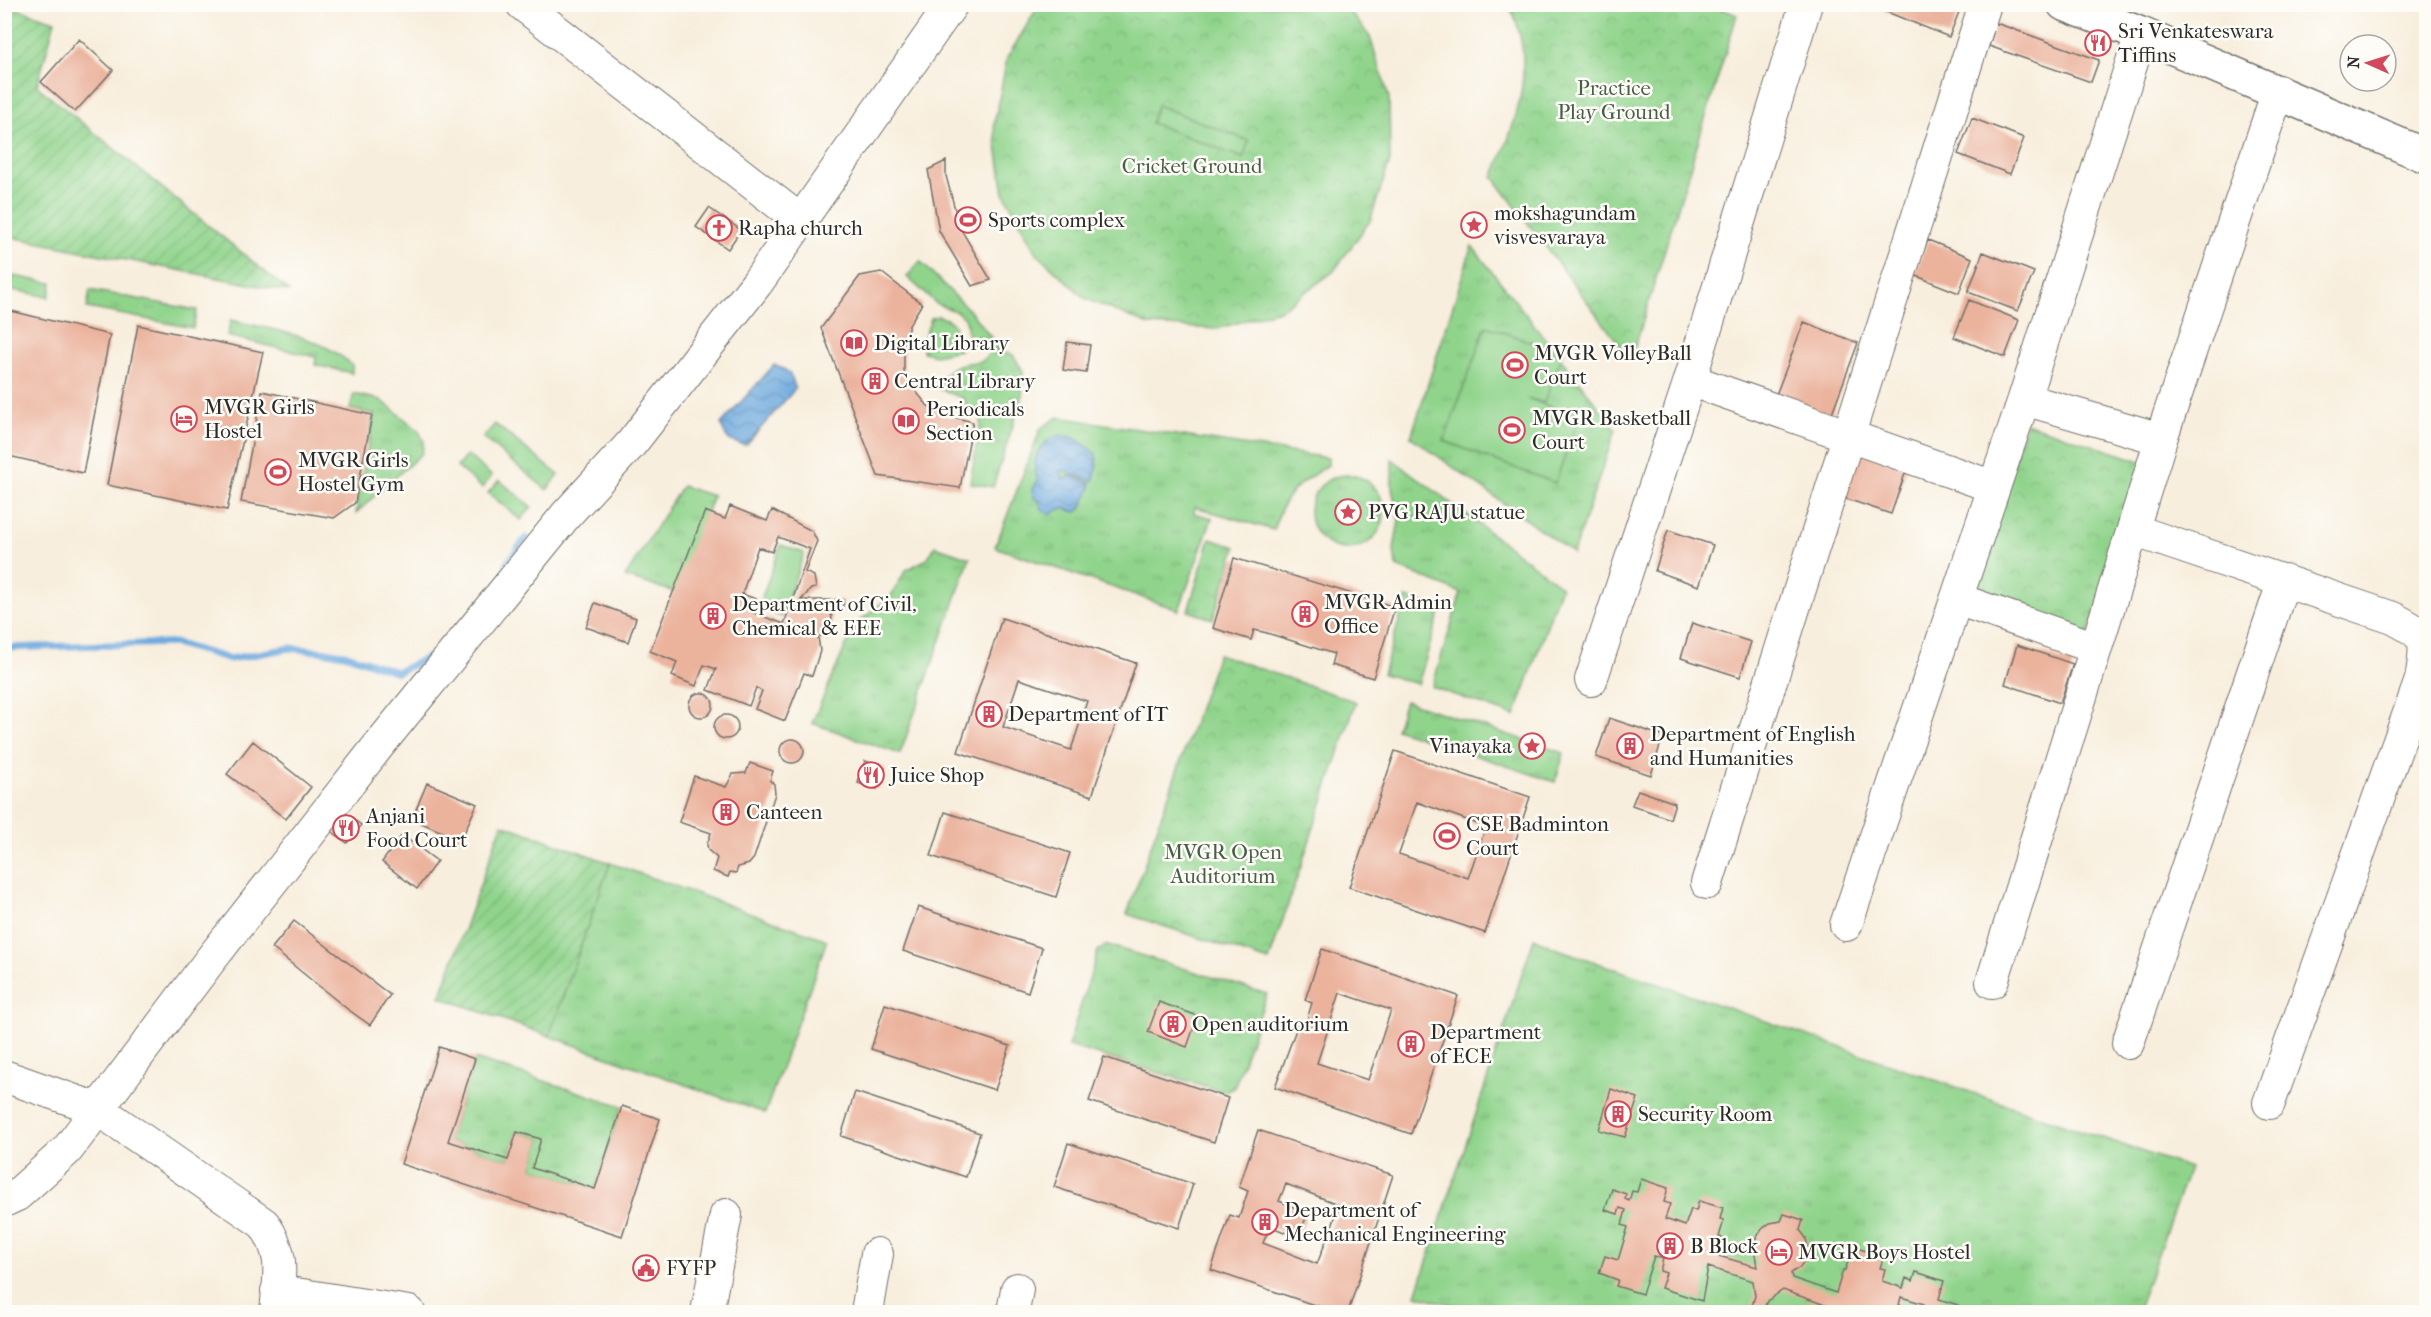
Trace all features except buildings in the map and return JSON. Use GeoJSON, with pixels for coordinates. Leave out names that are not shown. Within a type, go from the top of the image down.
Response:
{"type":"FeatureCollection","features":[{"type":"Feature","properties":{"kind":"main road"},"geometry":{"type":"LineString","coordinates":[[2064,4],[2141,34],[2427,156]]}},
{"type":"Feature","properties":{"kind":"street"},"geometry":{"type":"LineString","coordinates":[[522,4],[801,221]]}},
{"type":"Feature","properties":{"kind":"street"},"geometry":{"type":"LineString","coordinates":[[4,1201],[17,1195],[67,1150],[215,954],[380,745],[566,515],[639,435],[758,283],[952,4]]}},
{"type":"Feature","properties":{"kind":"street"},"geometry":{"type":"LineString","coordinates":[[1591,680],[1690,380],[1806,4]]}},
{"type":"Feature","properties":{"kind":"street"},"geometry":{"type":"LineString","coordinates":[[1707,884],[1985,4]]}},
{"type":"Feature","properties":{"kind":"street"},"geometry":{"type":"LineString","coordinates":[[1846,925],[2024,399],[2141,34]]}},
{"type":"Feature","properties":{"kind":"street"},"geometry":{"type":"LineString","coordinates":[[1992,982],[2161,439],[2278,92]]}},
{"type":"Feature","properties":{"kind":"street"},"geometry":{"type":"LineString","coordinates":[[1690,380],[1994,487]]}},
{"type":"Feature","properties":{"kind":"street"},"geometry":{"type":"LineString","coordinates":[[2024,399],[2161,439]]}},
{"type":"Feature","properties":{"kind":"street"},"geometry":{"type":"LineString","coordinates":[[2133,530],[2393,618],[2416,630],[2423,639],[2426,651],[2421,680],[2269,1103]]}},
{"type":"Feature","properties":{"kind":"street"},"geometry":{"type":"LineString","coordinates":[[2128,1043],[2284,580]]}},
{"type":"Feature","properties":{"kind":"street"},"geometry":{"type":"LineString","coordinates":[[1957,599],[2096,648]]}},
{"type":"Feature","properties":{"kind":"street"},"geometry":{"type":"LineString","coordinates":[[4,1076],[98,1109],[264,1224],[276,1241],[280,1261],[276,1302],[409,1312]]}},
{"type":"Feature","properties":{"kind":"street"},"geometry":{"type":"LineString","coordinates":[[707,1312],[726,1215]]}},
{"type":"Feature","properties":{"kind":"street"},"geometry":{"type":"LineString","coordinates":[[867,1312],[877,1254]]}},
{"type":"Feature","properties":{"kind":"green space"},"geometry":{"type":"Polygon","coordinates":[[[5,5],[55,21],[37,86],[290,292],[5,236],[5,5]]]}},
{"type":"Feature","properties":{"kind":"green space","name":"Cricket Ground"},"geometry":{"type":"Polygon","coordinates":[[[1039,5],[1345,5],[1370,37],[1389,98],[1390,161],[1370,221],[1333,272],[1282,309],[1217,329],[1149,325],[1086,299],[1036,253],[1004,193],[994,125],[1007,58],[1039,5]]]}},
{"type":"Feature","properties":{"kind":"green space","name":"Practice Play Ground"},"geometry":{"type":"Polygon","coordinates":[[[1509,5],[1711,5],[1737,15],[1631,360],[1493,177],[1517,113],[1521,92],[1522,49],[1518,27],[1509,5]]]}},
{"type":"Feature","properties":{"kind":"green space"},"geometry":{"type":"Polygon","coordinates":[[[1157,105],[1249,141],[1243,158],[1151,123],[1157,105]]]}},
{"type":"Feature","properties":{"kind":"green space"},"geometry":{"type":"Polygon","coordinates":[[[1472,246],[1616,429],[1573,553],[1411,437],[1472,246]]]}},
{"type":"Feature","properties":{"kind":"green space"},"geometry":{"type":"Polygon","coordinates":[[[920,261],[970,311],[1001,350],[968,347],[965,318],[937,304],[907,277],[920,261]]]}},
{"type":"Feature","properties":{"kind":"green space"},"geometry":{"type":"Polygon","coordinates":[[[13,276],[52,283],[49,297],[11,290],[13,276]]]}},
{"type":"Feature","properties":{"kind":"green space"},"geometry":{"type":"Polygon","coordinates":[[[90,290],[197,310],[193,328],[87,308],[90,290]]]}},
{"type":"Feature","properties":{"kind":"green space"},"geometry":{"type":"Polygon","coordinates":[[[938,316],[952,322],[959,350],[935,355],[923,352],[923,341],[931,318],[938,316]]]}},
{"type":"Feature","properties":{"kind":"green space"},"geometry":{"type":"Polygon","coordinates":[[[231,320],[310,340],[339,355],[352,365],[352,373],[315,365],[316,357],[227,336],[231,320]]]}},
{"type":"Feature","properties":{"kind":"green space","name":"MVGR Basketball Court"},"geometry":{"type":"Polygon","coordinates":[[[1486,326],[1562,353],[1544,403],[1527,398],[1579,418],[1555,483],[1444,441],[1486,326]]]}},
{"type":"Feature","properties":{"kind":"green space"},"geometry":{"type":"Polygon","coordinates":[[[992,350],[1013,355],[1023,371],[1022,397],[993,487],[970,483],[983,409],[966,410],[965,399],[934,387],[955,367],[983,361],[992,350]]]}},
{"type":"Feature","properties":{"kind":"green space"},"geometry":{"type":"Polygon","coordinates":[[[354,394],[381,400],[418,430],[424,441],[422,453],[356,513],[374,414],[350,409],[354,394]]]}},
{"type":"Feature","properties":{"kind":"green space"},"geometry":{"type":"Polygon","coordinates":[[[1058,417],[1328,458],[1328,465],[1299,485],[1287,498],[1274,530],[1195,507],[1194,513],[1212,518],[1179,610],[995,547],[1041,428],[1058,417]]]}},
{"type":"Feature","properties":{"kind":"green space"},"geometry":{"type":"Polygon","coordinates":[[[2026,423],[2143,462],[2088,634],[1970,595],[2026,423]]]}},
{"type":"Feature","properties":{"kind":"green space"},"geometry":{"type":"Polygon","coordinates":[[[495,424],[559,475],[547,490],[483,438],[495,424]]]}},
{"type":"Feature","properties":{"kind":"green space"},"geometry":{"type":"Polygon","coordinates":[[[467,455],[492,476],[482,488],[457,467],[467,455]]]}},
{"type":"Feature","properties":{"kind":"green space"},"geometry":{"type":"Polygon","coordinates":[[[1392,459],[1561,586],[1515,716],[1432,687],[1461,593],[1396,566],[1394,549],[1399,520],[1392,488],[1392,459]]]}},
{"type":"Feature","properties":{"kind":"green space"},"geometry":{"type":"Polygon","coordinates":[[[1347,475],[1361,478],[1373,486],[1381,498],[1384,512],[1381,526],[1373,538],[1361,546],[1347,549],[1333,546],[1321,538],[1313,526],[1310,512],[1313,498],[1321,486],[1333,478],[1347,475]]]}},
{"type":"Feature","properties":{"kind":"green space"},"geometry":{"type":"Polygon","coordinates":[[[499,480],[532,507],[521,520],[488,493],[499,480]]]}},
{"type":"Feature","properties":{"kind":"green space"},"geometry":{"type":"Polygon","coordinates":[[[682,486],[713,496],[675,592],[625,577],[682,486]]]}},
{"type":"Feature","properties":{"kind":"green space"},"geometry":{"type":"Polygon","coordinates":[[[1210,539],[1236,547],[1213,619],[1188,611],[1210,539]]]}},
{"type":"Feature","properties":{"kind":"green space"},"geometry":{"type":"Polygon","coordinates":[[[781,545],[804,553],[782,617],[758,608],[781,545]]]}},
{"type":"Feature","properties":{"kind":"green space"},"geometry":{"type":"Polygon","coordinates":[[[935,546],[970,558],[900,754],[812,723],[855,625],[891,596],[906,570],[927,559],[935,546]]]}},
{"type":"Feature","properties":{"kind":"green space"},"geometry":{"type":"Polygon","coordinates":[[[1406,598],[1441,608],[1418,684],[1383,674],[1406,598]]]}},
{"type":"Feature","properties":{"kind":"green space","name":"MVGR Open Auditorium"},"geometry":{"type":"Polygon","coordinates":[[[1218,654],[1356,702],[1269,961],[1127,914],[1218,654]]]}},
{"type":"Feature","properties":{"kind":"green space"},"geometry":{"type":"Polygon","coordinates":[[[1405,701],[1564,753],[1555,782],[1396,729],[1405,701]]]}},
{"type":"Feature","properties":{"kind":"green space"},"geometry":{"type":"Polygon","coordinates":[[[502,824],[610,863],[549,1036],[440,997],[502,824]]]}},
{"type":"Feature","properties":{"kind":"green space"},"geometry":{"type":"Polygon","coordinates":[[[610,863],[827,940],[765,1113],[549,1036],[610,863]]]}},
{"type":"Feature","properties":{"kind":"green space"},"geometry":{"type":"Polygon","coordinates":[[[1534,938],[1552,947],[2189,1168],[2137,1312],[1478,1312],[1416,1295],[1534,938]]]}},
{"type":"Feature","properties":{"kind":"green space"},"geometry":{"type":"Polygon","coordinates":[[[1107,945],[1267,994],[1234,1088],[1225,1092],[1068,1046],[1098,951],[1107,945]]]}},
{"type":"Feature","properties":{"kind":"green space"},"geometry":{"type":"Polygon","coordinates":[[[475,1059],[622,1106],[595,1189],[532,1168],[541,1139],[517,1132],[508,1160],[448,1141],[475,1059]]]}},
{"type":"Feature","properties":{"kind":"water"},"geometry":{"type":"Polygon","coordinates":[[[774,365],[789,373],[795,389],[746,445],[732,441],[726,437],[721,424],[774,365]]]}},
{"type":"Feature","properties":{"kind":"water"},"geometry":{"type":"Polygon","coordinates":[[[1059,435],[1083,443],[1096,454],[1097,469],[1093,481],[1070,474],[1067,470],[1062,471],[1062,478],[1067,479],[1069,476],[1091,483],[1090,489],[1078,511],[1063,508],[1049,514],[1043,511],[1039,501],[1033,497],[1032,488],[1038,480],[1035,466],[1038,453],[1046,442],[1059,435]]]}},
{"type":"Feature","properties":{"kind":"waterway"},"geometry":{"type":"LineString","coordinates":[[507,563],[526,538]]}},
{"type":"Feature","properties":{"kind":"waterway"},"geometry":{"type":"LineString","coordinates":[[4,648],[174,643],[230,659],[290,648],[344,654],[397,672],[432,656],[436,651]]}},
{"type":"Feature","properties":{"kind":"place","name":"Sri Venkateswara Tiffins"},"geometry":{"type":"Point","coordinates":[2098,43]}},
{"type":"Feature","properties":{"kind":"place","name":"Sports complex"},"geometry":{"type":"Point","coordinates":[968,220]}},
{"type":"Feature","properties":{"kind":"place","name":"mokshagundam visvesvaraya"},"geometry":{"type":"Point","coordinates":[1474,225]}},
{"type":"Feature","properties":{"kind":"place","name":"Rapha church"},"geometry":{"type":"Point","coordinates":[719,228]}},
{"type":"Feature","properties":{"kind":"place","name":"Digital Library"},"geometry":{"type":"Point","coordinates":[854,343]}},
{"type":"Feature","properties":{"kind":"place","name":"MVGR VolleyBall Court"},"geometry":{"type":"Point","coordinates":[1515,365]}},
{"type":"Feature","properties":{"kind":"place","name":"Central Library"},"geometry":{"type":"Point","coordinates":[875,381]}},
{"type":"Feature","properties":{"kind":"place","name":"MVGR Girls Hostel"},"geometry":{"type":"Point","coordinates":[184,419]}},
{"type":"Feature","properties":{"kind":"place","name":"Periodicals Section"},"geometry":{"type":"Point","coordinates":[906,421]}},
{"type":"Feature","properties":{"kind":"place","name":"MVGR Basketball Court"},"geometry":{"type":"Point","coordinates":[1512,430]}},
{"type":"Feature","properties":{"kind":"place","name":"MVGR Girls Hostel Gym"},"geometry":{"type":"Point","coordinates":[278,472]}},
{"type":"Feature","properties":{"kind":"place","name":"PVG RAJU statue"},"geometry":{"type":"Point","coordinates":[1348,512]}},
{"type":"Feature","properties":{"kind":"place","name":"MVGR Admin Office"},"geometry":{"type":"Point","coordinates":[1305,614]}},
{"type":"Feature","properties":{"kind":"place","name":"Department of Civil, Chemical & EEE"},"geometry":{"type":"Point","coordinates":[713,616]}},
{"type":"Feature","properties":{"kind":"place","name":"Department of IT"},"geometry":{"type":"Point","coordinates":[989,714]}},
{"type":"Feature","properties":{"kind":"place","name":"Vinayaka"},"geometry":{"type":"Point","coordinates":[1532,746]}},
{"type":"Feature","properties":{"kind":"place","name":"Department of English and Humanities"},"geometry":{"type":"Point","coordinates":[1630,746]}},
{"type":"Feature","properties":{"kind":"place","name":"Juice Shop"},"geometry":{"type":"Point","coordinates":[871,775]}},
{"type":"Feature","properties":{"kind":"place","name":"Canteen"},"geometry":{"type":"Point","coordinates":[726,812]}},
{"type":"Feature","properties":{"kind":"place","name":"Anjani Food Court"},"geometry":{"type":"Point","coordinates":[346,828]}},
{"type":"Feature","properties":{"kind":"place","name":"CSE Badminton Court"},"geometry":{"type":"Point","coordinates":[1447,836]}},
{"type":"Feature","properties":{"kind":"place","name":"Open auditorium"},"geometry":{"type":"Point","coordinates":[1173,1024]}},
{"type":"Feature","properties":{"kind":"place","name":"Department of ECE"},"geometry":{"type":"Point","coordinates":[1411,1044]}},
{"type":"Feature","properties":{"kind":"place","name":"Security Room"},"geometry":{"type":"Point","coordinates":[1618,1114]}},
{"type":"Feature","properties":{"kind":"place","name":"Department of Mechanical Engineering"},"geometry":{"type":"Point","coordinates":[1265,1222]}},
{"type":"Feature","properties":{"kind":"place","name":"B Block"},"geometry":{"type":"Point","coordinates":[1670,1246]}},
{"type":"Feature","properties":{"kind":"place","name":"MVGR Boys Hostel"},"geometry":{"type":"Point","coordinates":[1779,1252]}},
{"type":"Feature","properties":{"kind":"place","name":"FYFP"},"geometry":{"type":"Point","coordinates":[646,1268]}}]}
